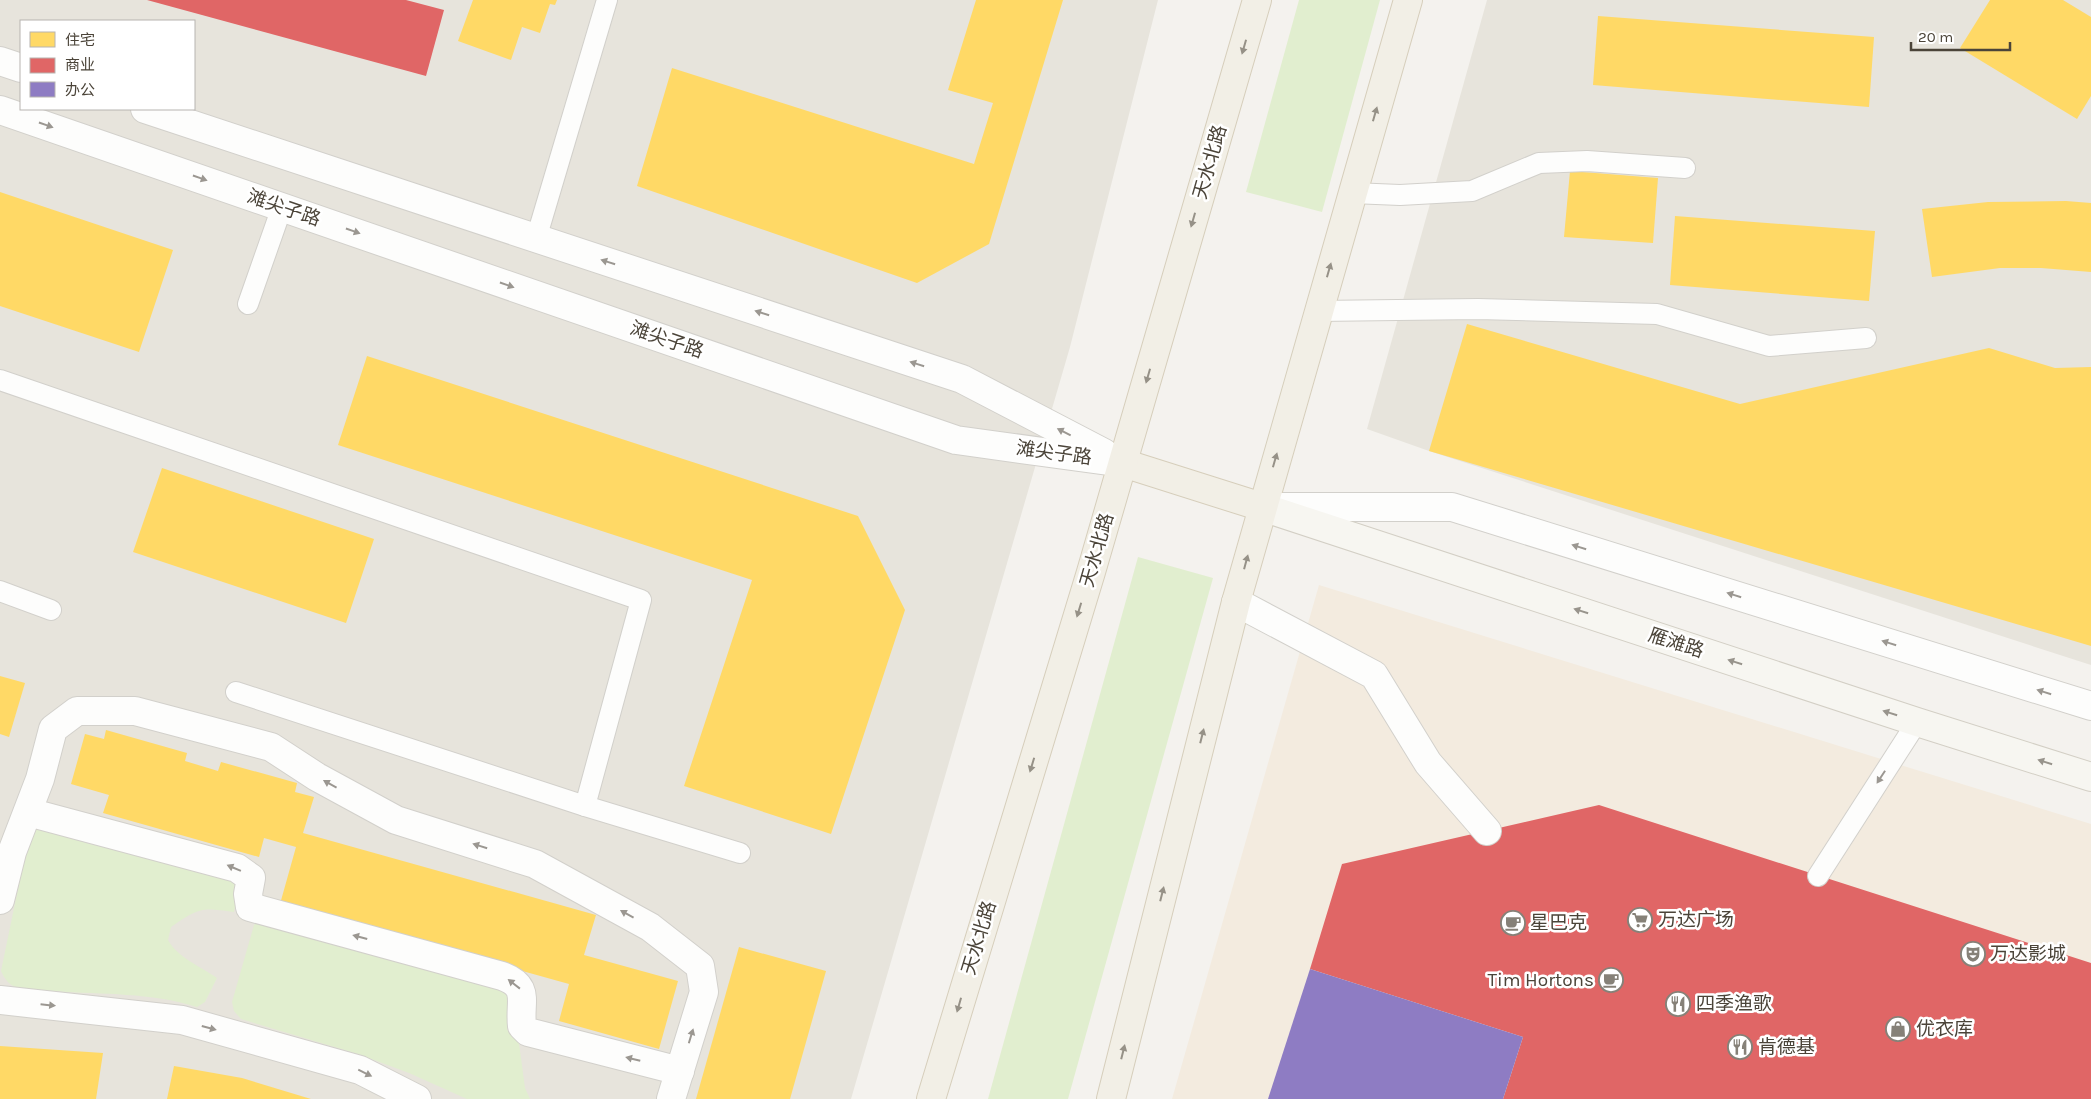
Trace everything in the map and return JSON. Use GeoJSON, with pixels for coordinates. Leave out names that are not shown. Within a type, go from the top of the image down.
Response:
{"type":"FeatureCollection","features":[{"type":"Feature","properties":{"kind":"main road","name":"天水北路"},"geometry":{"type":"LineString","coordinates":[[931,1099],[1123,463],[1257,0]]}},
{"type":"Feature","properties":{"kind":"main road"},"geometry":{"type":"LineString","coordinates":[[1111,1099],[1236,602],[1317,311],[1408,0]]}},
{"type":"Feature","properties":{"kind":"main road"},"geometry":{"type":"LineString","coordinates":[[1123,463],[1262,507]]}},
{"type":"Feature","properties":{"kind":"main road","name":"雁滩路"},"geometry":{"type":"LineString","coordinates":[[1262,507],[1917,722],[2091,776]]}},
{"type":"Feature","properties":{"kind":"street"},"geometry":{"type":"LineString","coordinates":[[0,61],[20,68]]}},
{"type":"Feature","properties":{"kind":"street","name":"滩尖子路"},"geometry":{"type":"LineString","coordinates":[[0,110],[956,440],[1123,463]]}},
{"type":"Feature","properties":{"kind":"street","name":"滩尖子路"},"geometry":{"type":"LineString","coordinates":[[148,110],[962,379],[1123,463]]}},
{"type":"Feature","properties":{"kind":"street"},"geometry":{"type":"LineString","coordinates":[[1262,507],[1452,507],[2091,706]]}},
{"type":"Feature","properties":{"kind":"street"},"geometry":{"type":"LineString","coordinates":[[1236,602],[1374,675],[1428,763],[1487,830]]}},
{"type":"Feature","properties":{"kind":"street"},"geometry":{"type":"LineString","coordinates":[[0,900],[12,852],[40,779],[53,729],[77,711],[135,711],[271,747],[317,777],[396,820],[535,864],[650,926],[700,966],[704,992],[672,1099]]}},
{"type":"Feature","properties":{"kind":"street"},"geometry":{"type":"LineString","coordinates":[[28,812],[237,868],[251,878],[248,894],[250,907],[514,981],[521,989],[522,1026],[528,1032],[680,1071]]}},
{"type":"Feature","properties":{"kind":"street"},"geometry":{"type":"LineString","coordinates":[[0,1000],[182,1020],[360,1070],[417,1099]]}},
{"type":"Feature","properties":{"kind":"lane"},"geometry":{"type":"LineString","coordinates":[[536,238],[607,0]]}},
{"type":"Feature","properties":{"kind":"lane"},"geometry":{"type":"LineString","coordinates":[[1352,193],[1400,195],[1472,190],[1539,163],[1588,161],[1685,168]]}},
{"type":"Feature","properties":{"kind":"lane"},"geometry":{"type":"LineString","coordinates":[[248,304],[282,207]]}},
{"type":"Feature","properties":{"kind":"lane"},"geometry":{"type":"LineString","coordinates":[[1317,311],[1478,309],[1657,314],[1769,346],[1866,338]]}},
{"type":"Feature","properties":{"kind":"lane"},"geometry":{"type":"LineString","coordinates":[[0,380],[641,600],[585,806]]}},
{"type":"Feature","properties":{"kind":"lane"},"geometry":{"type":"LineString","coordinates":[[0,591],[51,610]]}},
{"type":"Feature","properties":{"kind":"lane"},"geometry":{"type":"LineString","coordinates":[[236,692],[585,806],[740,854]]}},
{"type":"Feature","properties":{"kind":"lane"},"geometry":{"type":"LineString","coordinates":[[1818,876],[1917,722]]}},
{"type":"Feature","properties":{"kind":"shaded area"},"geometry":{"type":"Polygon","coordinates":[[[0,0],[1158,0],[1070,347],[851,1099],[0,1099],[0,0]]]}},
{"type":"Feature","properties":{"kind":"shaded area"},"geometry":{"type":"Polygon","coordinates":[[[1487,0],[2091,0],[2091,665],[1429,451],[1367,429],[1487,0]]]}},
{"type":"Feature","properties":{"kind":"shaded area"},"geometry":{"type":"Polygon","coordinates":[[[1319,585],[2091,824],[2091,1099],[1172,1099],[1319,585]]]}},
{"type":"Feature","properties":{"kind":"green space"},"geometry":{"type":"Polygon","coordinates":[[[1299,0],[1380,0],[1322,212],[1246,192],[1299,0]]]}},
{"type":"Feature","properties":{"kind":"green space"},"geometry":{"type":"Polygon","coordinates":[[[1138,557],[1213,578],[1068,1099],[988,1099],[1138,557]]]}},
{"type":"Feature","properties":{"kind":"green space"},"geometry":{"type":"Polygon","coordinates":[[[36,827],[90,844],[232,877],[239,886],[234,912],[207,910],[194,913],[171,927],[168,940],[183,957],[217,978],[205,1002],[197,1007],[144,996],[30,990],[13,986],[7,981],[1,971],[26,850],[36,827]]]}},
{"type":"Feature","properties":{"kind":"green space"},"geometry":{"type":"Polygon","coordinates":[[[260,919],[512,990],[507,1030],[518,1036],[525,1088],[530,1099],[467,1099],[409,1073],[358,1054],[241,1019],[234,1011],[232,1002],[254,925],[260,919]]]}},
{"type":"Feature","properties":{"kind":"building: 住宅"},"geometry":{"type":"Polygon","coordinates":[[[473,0],[557,0],[555,5],[550,4],[540,33],[522,27],[511,60],[458,41],[473,0]]]}},
{"type":"Feature","properties":{"kind":"building: 住宅"},"geometry":{"type":"Polygon","coordinates":[[[976,0],[1063,0],[989,244],[917,283],[637,186],[672,68],[974,164],[993,103],[948,90],[976,0]]]}},
{"type":"Feature","properties":{"kind":"building: 住宅"},"geometry":{"type":"Polygon","coordinates":[[[1990,0],[2063,0],[2091,17],[2091,96],[2077,119],[1960,48],[1990,0]]]}},
{"type":"Feature","properties":{"kind":"building: 住宅"},"geometry":{"type":"Polygon","coordinates":[[[1598,16],[1874,37],[1869,107],[1593,85],[1598,16]]]}},
{"type":"Feature","properties":{"kind":"building: 住宅"},"geometry":{"type":"Polygon","coordinates":[[[1570,171],[1658,178],[1653,243],[1564,237],[1570,171]]]}},
{"type":"Feature","properties":{"kind":"building: 住宅"},"geometry":{"type":"Polygon","coordinates":[[[0,192],[173,250],[139,352],[0,306],[0,192]]]}},
{"type":"Feature","properties":{"kind":"building: 住宅"},"geometry":{"type":"Polygon","coordinates":[[[2066,201],[2091,203],[2091,272],[2041,268],[2000,268],[1932,277],[1922,209],[1988,202],[2066,201]]]}},
{"type":"Feature","properties":{"kind":"building: 住宅"},"geometry":{"type":"Polygon","coordinates":[[[1675,216],[1875,231],[1869,301],[1670,285],[1675,216]]]}},
{"type":"Feature","properties":{"kind":"building: 住宅"},"geometry":{"type":"Polygon","coordinates":[[[1467,324],[1740,404],[1989,348],[2055,368],[2091,367],[2091,646],[1429,451],[1467,324]]]}},
{"type":"Feature","properties":{"kind":"building: 住宅"},"geometry":{"type":"Polygon","coordinates":[[[367,356],[858,516],[905,610],[831,834],[684,786],[752,580],[338,445],[367,356]]]}},
{"type":"Feature","properties":{"kind":"building: 住宅"},"geometry":{"type":"Polygon","coordinates":[[[162,468],[374,539],[346,623],[133,552],[162,468]]]}},
{"type":"Feature","properties":{"kind":"building: 住宅"},"geometry":{"type":"Polygon","coordinates":[[[0,676],[25,683],[9,737],[0,734],[0,676]]]}},
{"type":"Feature","properties":{"kind":"building: 住宅"},"geometry":{"type":"Polygon","coordinates":[[[106,730],[187,753],[185,761],[218,771],[221,762],[297,783],[295,792],[314,797],[303,833],[596,915],[584,955],[678,981],[659,1049],[559,1021],[569,984],[280,904],[296,847],[264,838],[259,857],[103,813],[109,795],[71,784],[85,734],[104,739],[106,730]]]}},
{"type":"Feature","properties":{"kind":"building: 住宅"},"geometry":{"type":"Polygon","coordinates":[[[739,947],[826,971],[790,1099],[696,1099],[739,947]]]}},
{"type":"Feature","properties":{"kind":"building: 住宅"},"geometry":{"type":"Polygon","coordinates":[[[0,1046],[103,1053],[96,1099],[0,1099],[0,1046]]]}},
{"type":"Feature","properties":{"kind":"building: 住宅"},"geometry":{"type":"Polygon","coordinates":[[[174,1066],[242,1078],[311,1099],[167,1099],[174,1066]]]}},
{"type":"Feature","properties":{"kind":"building: 商业"},"geometry":{"type":"Polygon","coordinates":[[[147,0],[406,0],[444,10],[426,76],[147,0]]]}},
{"type":"Feature","properties":{"kind":"building: 商业","name":"万达广场"},"geometry":{"type":"Polygon","coordinates":[[[1599,805],[2091,963],[2091,1099],[1503,1099],[1523,1037],[1310,969],[1342,864],[1599,805]]]}},
{"type":"Feature","properties":{"kind":"building: 办公"},"geometry":{"type":"Polygon","coordinates":[[[1310,969],[1523,1037],[1503,1099],[1268,1099],[1310,969]]]}},
{"type":"Feature","properties":{"kind":"place","name":"万达广场"},"geometry":{"type":"Point","coordinates":[1640,920]}},
{"type":"Feature","properties":{"kind":"place","name":"星巴克"},"geometry":{"type":"Point","coordinates":[1513,923]}},
{"type":"Feature","properties":{"kind":"place","name":"万达影城"},"geometry":{"type":"Point","coordinates":[1973,954]}},
{"type":"Feature","properties":{"kind":"place","name":"Tim Hortons"},"geometry":{"type":"Point","coordinates":[1611,980]}},
{"type":"Feature","properties":{"kind":"place","name":"四季渔歌"},"geometry":{"type":"Point","coordinates":[1678,1004]}},
{"type":"Feature","properties":{"kind":"place","name":"优衣库"},"geometry":{"type":"Point","coordinates":[1898,1029]}},
{"type":"Feature","properties":{"kind":"place","name":"肯德基"},"geometry":{"type":"Point","coordinates":[1740,1047]}}]}
